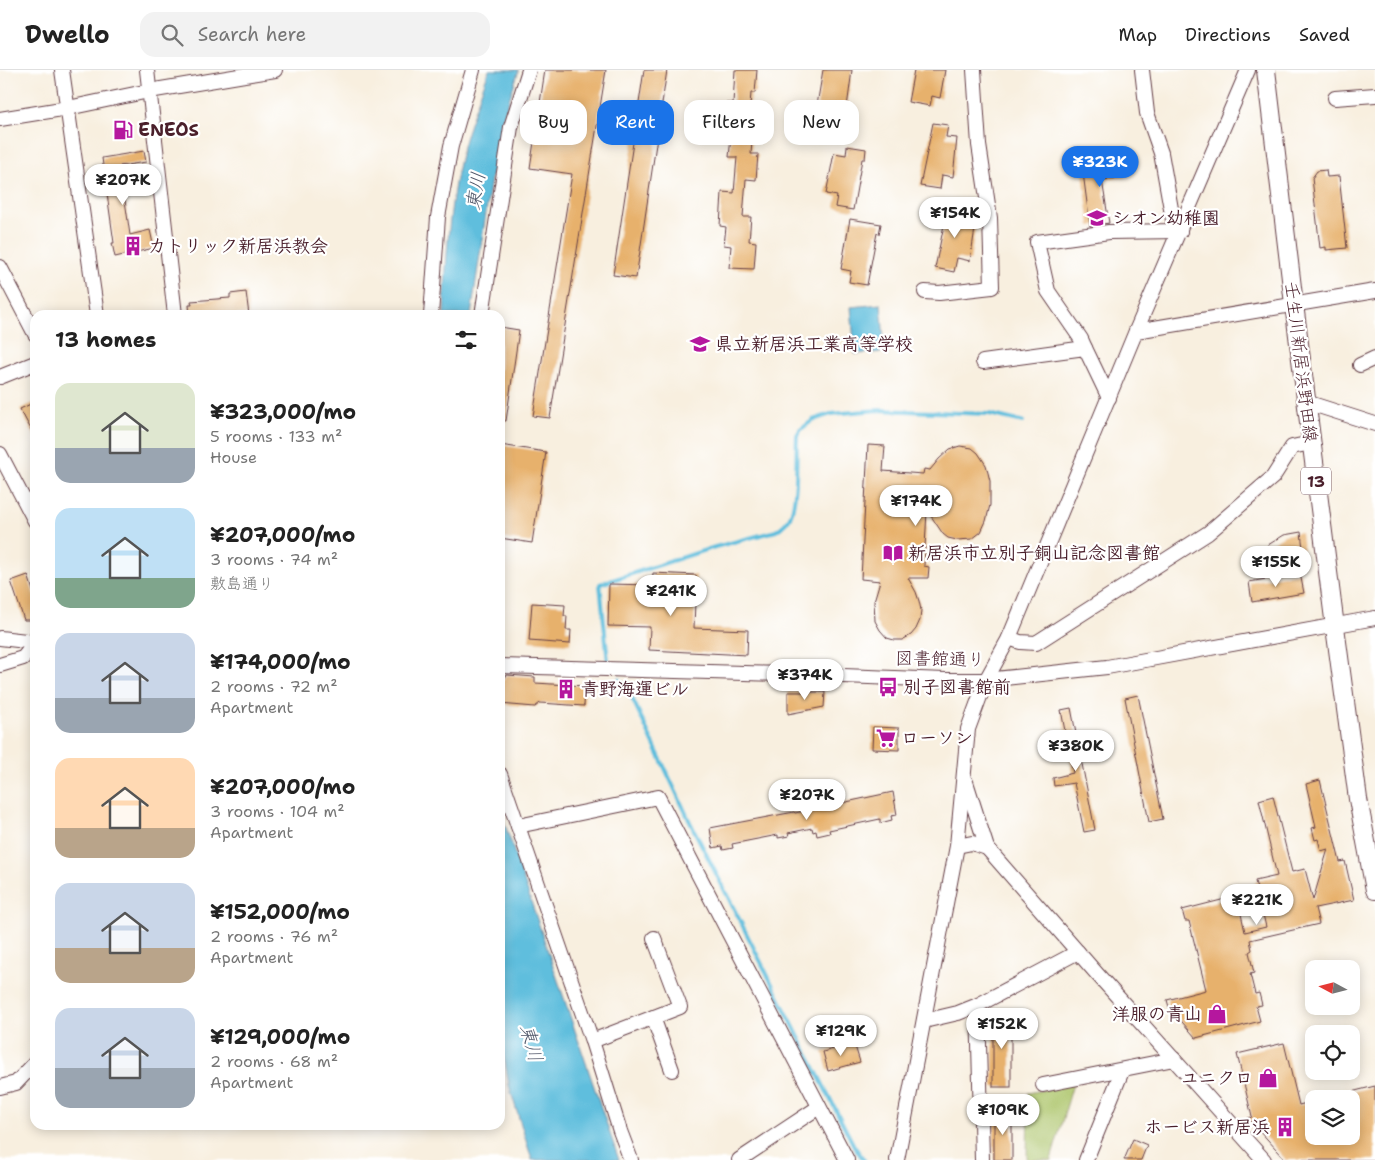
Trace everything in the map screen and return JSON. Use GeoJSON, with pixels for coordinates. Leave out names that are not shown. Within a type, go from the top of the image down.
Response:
{"type":"FeatureCollection","features":[{"type":"Feature","properties":{"kind":"main road","name":"壬生川新居浜野田線"},"geometry":{"type":"LineString","coordinates":[[1266,70],[1335,627],[1358,799],[1375,890]]}},
{"type":"Feature","properties":{"kind":"street"},"geometry":{"type":"LineString","coordinates":[[62,70],[96,310]]}},
{"type":"Feature","properties":{"kind":"street"},"geometry":{"type":"LineString","coordinates":[[147,70],[174,310]]}},
{"type":"Feature","properties":{"kind":"street"},"geometry":{"type":"LineString","coordinates":[[0,119],[275,70]]}},
{"type":"Feature","properties":{"kind":"street"},"geometry":{"type":"LineString","coordinates":[[431,310],[438,217],[451,146],[473,70]]}},
{"type":"Feature","properties":{"kind":"street"},"geometry":{"type":"LineString","coordinates":[[483,310],[511,127],[529,70]]}},
{"type":"Feature","properties":{"kind":"street"},"geometry":{"type":"LineString","coordinates":[[925,292],[939,293],[992,287],[990,218],[978,145],[974,70]]}},
{"type":"Feature","properties":{"kind":"street"},"geometry":{"type":"LineString","coordinates":[[1142,70],[1147,113],[1161,152],[1173,220],[1180,231]]}},
{"type":"Feature","properties":{"kind":"street"},"geometry":{"type":"LineString","coordinates":[[897,1160],[957,846],[968,729],[986,680],[1009,638],[1136,331],[1248,70]]}},
{"type":"Feature","properties":{"kind":"street"},"geometry":{"type":"LineString","coordinates":[[1335,98],[1375,95]]}},
{"type":"Feature","properties":{"kind":"street"},"geometry":{"type":"LineString","coordinates":[[1109,398],[1081,339],[1048,291],[1037,242],[1109,232],[1180,231]]}},
{"type":"Feature","properties":{"kind":"street"},"geometry":{"type":"LineString","coordinates":[[0,267],[30,324]]}},
{"type":"Feature","properties":{"kind":"street"},"geometry":{"type":"LineString","coordinates":[[1136,331],[1375,291]]}},
{"type":"Feature","properties":{"kind":"street"},"geometry":{"type":"LineString","coordinates":[[983,362],[1084,348]]}},
{"type":"Feature","properties":{"kind":"street"},"geometry":{"type":"LineString","coordinates":[[1360,365],[1375,358]]}},
{"type":"Feature","properties":{"kind":"street"},"geometry":{"type":"LineString","coordinates":[[0,377],[30,365]]}},
{"type":"Feature","properties":{"kind":"street"},"geometry":{"type":"LineString","coordinates":[[1306,402],[1375,424]]}},
{"type":"Feature","properties":{"kind":"street"},"geometry":{"type":"LineString","coordinates":[[1009,638],[1020,642],[1036,643],[1161,564],[1208,533],[1272,476],[1292,448],[1312,443]]}},
{"type":"Feature","properties":{"kind":"street"},"geometry":{"type":"LineString","coordinates":[[0,454],[30,511]]}},
{"type":"Feature","properties":{"kind":"street","name":"図書館通り"},"geometry":{"type":"LineString","coordinates":[[505,666],[986,680],[1107,667],[1335,627],[1375,618]]}},
{"type":"Feature","properties":{"kind":"street"},"geometry":{"type":"LineString","coordinates":[[0,638],[30,642]]}},
{"type":"Feature","properties":{"kind":"street"},"geometry":{"type":"LineString","coordinates":[[0,665],[23,658],[30,649]]}},
{"type":"Feature","properties":{"kind":"street"},"geometry":{"type":"LineString","coordinates":[[964,775],[987,848],[1264,1160]]}},
{"type":"Feature","properties":{"kind":"street"},"geometry":{"type":"LineString","coordinates":[[505,788],[592,1041],[630,1160]]}},
{"type":"Feature","properties":{"kind":"street"},"geometry":{"type":"LineString","coordinates":[[518,826],[658,797],[847,1160]]}},
{"type":"Feature","properties":{"kind":"street"},"geometry":{"type":"LineString","coordinates":[[957,846],[972,843],[987,848]]}},
{"type":"Feature","properties":{"kind":"street"},"geometry":{"type":"LineString","coordinates":[[592,1041],[680,1007],[654,938]]}},
{"type":"Feature","properties":{"kind":"street"},"geometry":{"type":"LineString","coordinates":[[924,1021],[958,1013],[978,1005],[1078,952]]}},
{"type":"Feature","properties":{"kind":"street"},"geometry":{"type":"LineString","coordinates":[[978,1005],[982,1160]]}},
{"type":"Feature","properties":{"kind":"street"},"geometry":{"type":"LineString","coordinates":[[653,1017],[672,1070]]}},
{"type":"Feature","properties":{"kind":"street"},"geometry":{"type":"LineString","coordinates":[[1043,1085],[1174,1060]]}},
{"type":"Feature","properties":{"kind":"street"},"geometry":{"type":"LineString","coordinates":[[0,1087],[16,1083],[30,1068]]}},
{"type":"Feature","properties":{"kind":"street"},"geometry":{"type":"LineString","coordinates":[[1086,1160],[1122,1071]]}},
{"type":"Feature","properties":{"kind":"street"},"geometry":{"type":"LineString","coordinates":[[739,1160],[819,1107]]}},
{"type":"Feature","properties":{"kind":"green space"},"geometry":{"type":"Polygon","coordinates":[[[1073,1084],[1051,1160],[1027,1160],[1028,1093],[1073,1084]]]}},
{"type":"Feature","properties":{"kind":"water","name":"東川"},"geometry":{"type":"Polygon","coordinates":[[[489,70],[519,70],[502,121],[495,167],[492,172],[472,310],[444,310],[447,249],[455,182],[465,139],[489,70]]]}},
{"type":"Feature","properties":{"kind":"water"},"geometry":{"type":"Polygon","coordinates":[[[881,304],[885,352],[855,354],[851,307],[881,304]]]}},
{"type":"Feature","properties":{"kind":"water","name":"東川"},"geometry":{"type":"Polygon","coordinates":[[[505,825],[619,1160],[532,1160],[509,1086],[505,1062],[505,825]]]}},
{"type":"Feature","properties":{"kind":"building"},"geometry":{"type":"Polygon","coordinates":[[[545,70],[606,70],[601,100],[597,100],[597,126],[550,418],[533,416],[572,174],[530,168],[534,145],[587,145],[587,100],[540,100],[545,70]]]}},
{"type":"Feature","properties":{"kind":"building"},"geometry":{"type":"Polygon","coordinates":[[[644,70],[667,70],[663,100],[639,100],[644,70]]]}},
{"type":"Feature","properties":{"kind":"building"},"geometry":{"type":"Polygon","coordinates":[[[735,70],[757,70],[755,93],[751,93],[750,100],[733,100],[735,70]]]}},
{"type":"Feature","properties":{"kind":"building"},"geometry":{"type":"Polygon","coordinates":[[[823,70],[852,70],[848,100],[818,100],[823,70]]]}},
{"type":"Feature","properties":{"kind":"building"},"geometry":{"type":"Polygon","coordinates":[[[914,70],[945,70],[940,98],[932,96],[930,106],[908,102],[914,70]]]}},
{"type":"Feature","properties":{"kind":"building"},"geometry":{"type":"Polygon","coordinates":[[[933,123],[948,125],[946,137],[957,138],[953,177],[942,175],[940,189],[920,186],[933,123]]]}},
{"type":"Feature","properties":{"kind":"building"},"geometry":{"type":"Polygon","coordinates":[[[633,145],[656,145],[636,278],[613,275],[633,145]]]}},
{"type":"Feature","properties":{"kind":"building"},"geometry":{"type":"Polygon","coordinates":[[[730,145],[752,145],[751,154],[758,154],[756,180],[746,179],[743,217],[751,217],[749,241],[756,242],[754,269],[729,268],[731,246],[724,245],[726,227],[720,226],[722,192],[734,193],[737,157],[729,157],[730,145]]]}},
{"type":"Feature","properties":{"kind":"building"},"geometry":{"type":"Polygon","coordinates":[[[847,146],[866,149],[865,159],[862,159],[853,210],[835,207],[837,196],[826,194],[834,153],[846,155],[847,146]]]}},
{"type":"Feature","properties":{"kind":"building"},"geometry":{"type":"Polygon","coordinates":[[[144,151],[146,162],[120,166],[130,235],[150,230],[154,248],[115,257],[102,158],[144,151]]]}},
{"type":"Feature","properties":{"kind":"building"},"geometry":{"type":"Polygon","coordinates":[[[1122,159],[1125,177],[1102,180],[1109,223],[1090,226],[1082,165],[1122,159]]]}},
{"type":"Feature","properties":{"kind":"building"},"geometry":{"type":"Polygon","coordinates":[[[1326,170],[1327,177],[1339,176],[1347,248],[1326,250],[1326,247],[1320,248],[1312,178],[1317,171],[1326,170]]]}},
{"type":"Feature","properties":{"kind":"building"},"geometry":{"type":"Polygon","coordinates":[[[948,206],[967,209],[965,220],[976,222],[970,261],[957,258],[954,272],[935,268],[948,206]]]}},
{"type":"Feature","properties":{"kind":"building"},"geometry":{"type":"Polygon","coordinates":[[[850,219],[881,224],[879,234],[877,233],[867,285],[849,282],[851,271],[841,269],[850,219]]]}},
{"type":"Feature","properties":{"kind":"building"},"geometry":{"type":"Polygon","coordinates":[[[246,292],[248,310],[190,310],[189,305],[192,305],[191,301],[230,298],[230,294],[246,292]]]}},
{"type":"Feature","properties":{"kind":"building"},"geometry":{"type":"Polygon","coordinates":[[[505,328],[519,330],[505,421],[505,328]]]}},
{"type":"Feature","properties":{"kind":"building"},"geometry":{"type":"Polygon","coordinates":[[[30,404],[30,428],[20,409],[30,404]]]}},
{"type":"Feature","properties":{"kind":"building","name":"新居浜市立別子銅山記念図書館"},"geometry":{"type":"Polygon","coordinates":[[[868,445],[885,446],[883,471],[923,474],[924,469],[930,470],[950,449],[960,446],[972,448],[986,465],[990,481],[990,505],[986,521],[981,532],[972,539],[957,540],[948,538],[943,534],[927,510],[924,566],[929,567],[928,578],[908,578],[919,601],[921,610],[920,620],[911,635],[902,640],[887,638],[875,621],[874,601],[880,581],[861,579],[868,445]]]}},
{"type":"Feature","properties":{"kind":"building"},"geometry":{"type":"Polygon","coordinates":[[[505,446],[546,452],[532,543],[505,539],[505,446]]]}},
{"type":"Feature","properties":{"kind":"building"},"geometry":{"type":"Polygon","coordinates":[[[1301,532],[1303,549],[1270,554],[1268,545],[1284,535],[1301,532]]]}},
{"type":"Feature","properties":{"kind":"building"},"geometry":{"type":"Polygon","coordinates":[[[653,573],[696,575],[694,628],[748,630],[747,655],[649,650],[650,627],[608,626],[609,584],[652,585],[653,573]]]}},
{"type":"Feature","properties":{"kind":"building"},"geometry":{"type":"Polygon","coordinates":[[[1300,573],[1304,593],[1252,602],[1249,582],[1300,573]]]}},
{"type":"Feature","properties":{"kind":"building"},"geometry":{"type":"Polygon","coordinates":[[[28,575],[30,581],[30,620],[24,620],[11,581],[28,575]]]}},
{"type":"Feature","properties":{"kind":"building"},"geometry":{"type":"Polygon","coordinates":[[[532,603],[565,605],[564,616],[567,616],[566,630],[571,630],[570,644],[529,641],[532,603]]]}},
{"type":"Feature","properties":{"kind":"building","name":"青野海運ビル"},"geometry":{"type":"Polygon","coordinates":[[[507,675],[535,677],[535,683],[585,686],[584,706],[540,703],[535,707],[505,704],[505,678],[507,675]]]}},
{"type":"Feature","properties":{"kind":"building"},"geometry":{"type":"Polygon","coordinates":[[[788,692],[825,692],[824,707],[788,714],[788,692]]]}},
{"type":"Feature","properties":{"kind":"building"},"geometry":{"type":"Polygon","coordinates":[[[1138,695],[1163,819],[1149,822],[1125,698],[1138,695]]]}},
{"type":"Feature","properties":{"kind":"building"},"geometry":{"type":"Polygon","coordinates":[[[1071,708],[1095,830],[1084,832],[1074,783],[1054,786],[1053,778],[1073,773],[1061,710],[1071,708]]]}},
{"type":"Feature","properties":{"kind":"building","name":"ローソン"},"geometry":{"type":"Polygon","coordinates":[[[873,727],[899,728],[899,750],[872,749],[873,727]]]}},
{"type":"Feature","properties":{"kind":"building"},"geometry":{"type":"Polygon","coordinates":[[[1320,780],[1340,862],[1345,861],[1354,900],[1315,908],[1319,924],[1250,940],[1252,950],[1249,952],[1254,973],[1250,974],[1255,994],[1259,993],[1262,1005],[1256,1006],[1260,1021],[1196,1038],[1169,1007],[1167,1000],[1206,990],[1189,921],[1185,921],[1182,910],[1237,896],[1245,932],[1266,927],[1255,881],[1277,876],[1259,800],[1273,796],[1292,872],[1305,869],[1313,900],[1328,849],[1321,851],[1318,839],[1315,840],[1312,828],[1316,827],[1306,784],[1320,780]]]}},
{"type":"Feature","properties":{"kind":"building"},"geometry":{"type":"Polygon","coordinates":[[[893,792],[897,815],[891,816],[892,820],[880,823],[880,819],[829,830],[830,833],[817,836],[816,831],[813,832],[812,828],[788,833],[789,836],[778,838],[778,835],[732,844],[733,848],[723,850],[722,846],[713,848],[710,828],[795,813],[893,792]]]}},
{"type":"Feature","properties":{"kind":"building"},"geometry":{"type":"Polygon","coordinates":[[[993,1012],[1011,1012],[1011,1087],[993,1087],[993,1012]]]}},
{"type":"Feature","properties":{"kind":"building"},"geometry":{"type":"Polygon","coordinates":[[[854,1043],[860,1062],[828,1071],[823,1052],[854,1043]]]}},
{"type":"Feature","properties":{"kind":"building"},"geometry":{"type":"Polygon","coordinates":[[[1284,1043],[1299,1105],[1305,1103],[1305,1145],[1360,1145],[1359,1090],[1375,1086],[1375,1160],[1286,1160],[1248,1118],[1252,1117],[1237,1054],[1284,1043]]]}},
{"type":"Feature","properties":{"kind":"building"},"geometry":{"type":"Polygon","coordinates":[[[994,1112],[1012,1112],[1012,1160],[994,1160],[994,1112]]]}},
{"type":"Feature","properties":{"kind":"building"},"geometry":{"type":"Polygon","coordinates":[[[1133,1139],[1147,1145],[1141,1160],[1124,1160],[1133,1139]]]}},
{"type":"Feature","properties":{"kind":"waterway"},"geometry":{"type":"LineString","coordinates":[[608,662],[600,584],[715,547],[776,531],[780,528],[786,523],[793,509],[797,435],[800,430],[813,420],[831,414],[878,410],[989,414],[1023,422]]}},
{"type":"Feature","properties":{"kind":"waterway"},"geometry":{"type":"LineString","coordinates":[[619,679],[633,700],[691,824],[854,1146],[864,1160]]}},
{"type":"Feature","properties":{"kind":"place","name":"ENEOS"},"geometry":{"type":"Point","coordinates":[123,130]}},
{"type":"Feature","properties":{"kind":"place","name":"シオン幼稚園"},"geometry":{"type":"Point","coordinates":[1097,218]}},
{"type":"Feature","properties":{"kind":"place","name":"カトリック新居浜教会"},"geometry":{"type":"Point","coordinates":[133,246]}},
{"type":"Feature","properties":{"kind":"place","name":"県立新居浜工業高等学校"},"geometry":{"type":"Point","coordinates":[700,344]}},
{"type":"Feature","properties":{"kind":"place","name":"新居浜市立別子銅山記念図書館"},"geometry":{"type":"Point","coordinates":[893,553]}},
{"type":"Feature","properties":{"kind":"place","name":"別子図書館前"},"geometry":{"type":"Point","coordinates":[888,687]}},
{"type":"Feature","properties":{"kind":"place","name":"青野海運ビル"},"geometry":{"type":"Point","coordinates":[566,689]}},
{"type":"Feature","properties":{"kind":"place","name":"ローソン"},"geometry":{"type":"Point","coordinates":[886,738]}},
{"type":"Feature","properties":{"kind":"place","name":"洋服の青山"},"geometry":{"type":"Point","coordinates":[1217,1014]}},
{"type":"Feature","properties":{"kind":"place","name":"ユニクロ"},"geometry":{"type":"Point","coordinates":[1268,1078]}},
{"type":"Feature","properties":{"kind":"place","name":"ホービス新居浜"},"geometry":{"type":"Point","coordinates":[1285,1127]}}]}
